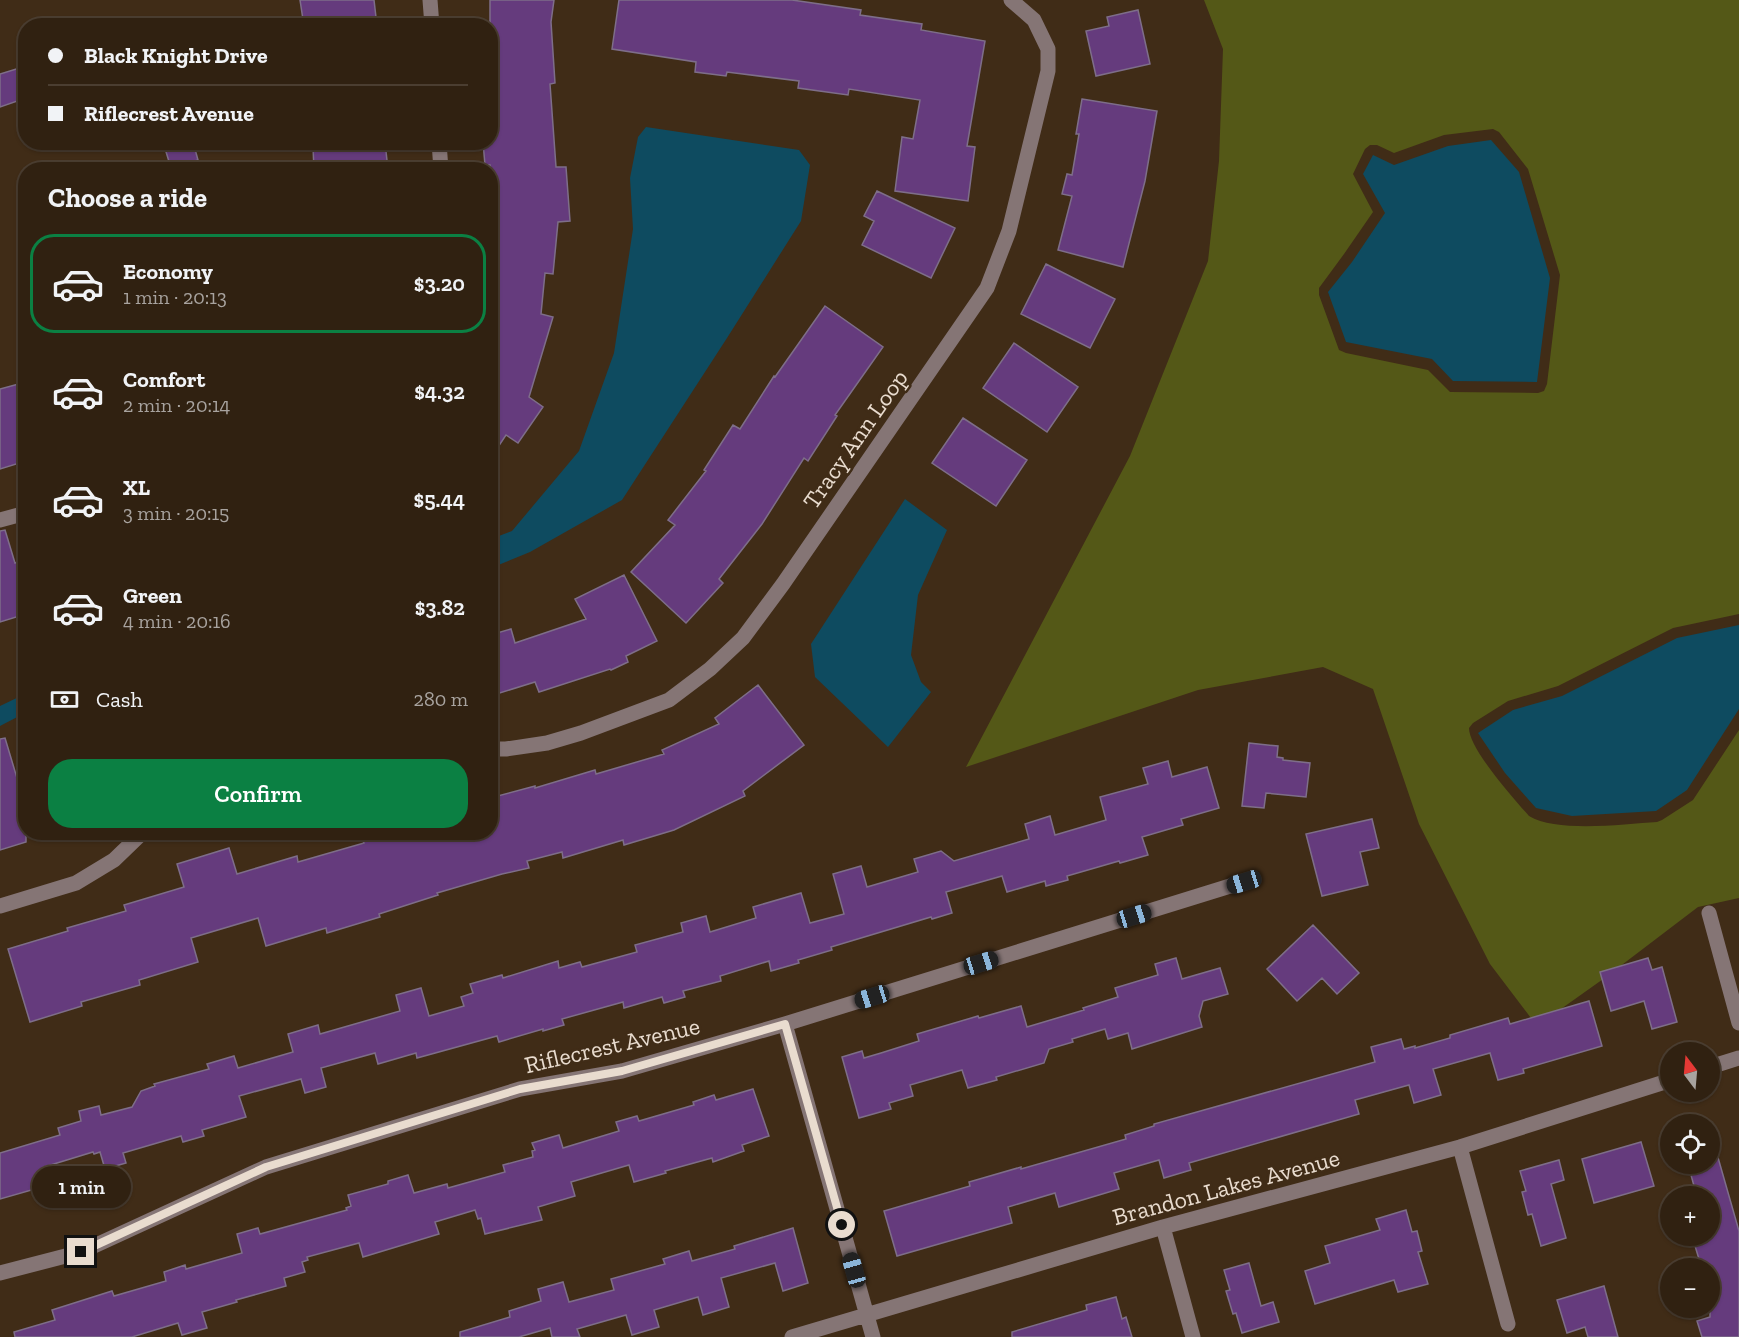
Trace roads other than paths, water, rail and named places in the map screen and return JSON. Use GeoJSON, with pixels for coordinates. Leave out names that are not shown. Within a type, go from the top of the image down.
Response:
{"type":"FeatureCollection","features":[{"type":"Feature","properties":{"kind":"street"},"geometry":{"type":"LineString","coordinates":[[430,0],[431,18]]}},
{"type":"Feature","properties":{"kind":"street","name":"Tracy Ann Loop"},"geometry":{"type":"LineString","coordinates":[[498,749],[547,743],[581,733],[669,700],[710,669],[743,638],[783,584],[987,288],[1009,231],[1048,71],[1048,48],[1034,20],[1011,0]]}},
{"type":"Feature","properties":{"kind":"street"},"geometry":{"type":"LineString","coordinates":[[0,520],[18,515]]}},
{"type":"Feature","properties":{"kind":"street"},"geometry":{"type":"LineString","coordinates":[[0,906],[76,883],[114,860],[135,840]]}},
{"type":"Feature","properties":{"kind":"street","name":"Riflecrest Avenue"},"geometry":{"type":"LineString","coordinates":[[0,1273],[81,1252],[266,1167],[520,1089],[622,1071],[785,1024],[1244,882]]}},
{"type":"Feature","properties":{"kind":"street"},"geometry":{"type":"LineString","coordinates":[[1709,914],[1739,1023]]}},
{"type":"Feature","properties":{"kind":"street"},"geometry":{"type":"LineString","coordinates":[[785,1024],[873,1337]]}},
{"type":"Feature","properties":{"kind":"street"},"geometry":{"type":"LineString","coordinates":[[1720,1064],[1739,1058]]}},
{"type":"Feature","properties":{"kind":"street","name":"Brandon Lakes Avenue"},"geometry":{"type":"LineString","coordinates":[[792,1337],[1163,1227],[1460,1147],[1660,1083]]}},
{"type":"Feature","properties":{"kind":"street"},"geometry":{"type":"LineString","coordinates":[[1460,1147],[1508,1324]]}},
{"type":"Feature","properties":{"kind":"street"},"geometry":{"type":"LineString","coordinates":[[1163,1227],[1193,1337]]}},
{"type":"Feature","properties":{"kind":"water"},"geometry":{"type":"Polygon","coordinates":[[[646,127],[799,150],[810,165],[801,221],[622,500],[530,552],[498,565],[498,536],[512,531],[579,451],[614,353],[633,229],[630,178],[638,137],[646,127]]]}},
{"type":"Feature","properties":{"kind":"water"},"geometry":{"type":"Polygon","coordinates":[[[1491,140],[1519,172],[1550,278],[1537,382],[1453,381],[1432,359],[1346,342],[1328,292],[1352,262],[1385,213],[1363,174],[1373,155],[1394,165],[1448,146],[1491,140]]]}},
{"type":"Feature","properties":{"kind":"water"},"geometry":{"type":"Polygon","coordinates":[[[905,499],[947,530],[918,595],[911,655],[921,682],[931,692],[888,747],[815,677],[811,644],[905,499]]]}},
{"type":"Feature","properties":{"kind":"water"},"geometry":{"type":"Polygon","coordinates":[[[1739,625],[1739,709],[1687,790],[1656,811],[1572,816],[1536,808],[1505,773],[1478,733],[1513,710],[1562,696],[1677,638],[1739,625]]]}},
{"type":"Feature","properties":{"kind":"water"},"geometry":{"type":"Polygon","coordinates":[[[18,697],[18,717],[0,726],[0,706],[18,697]]]}}]}
